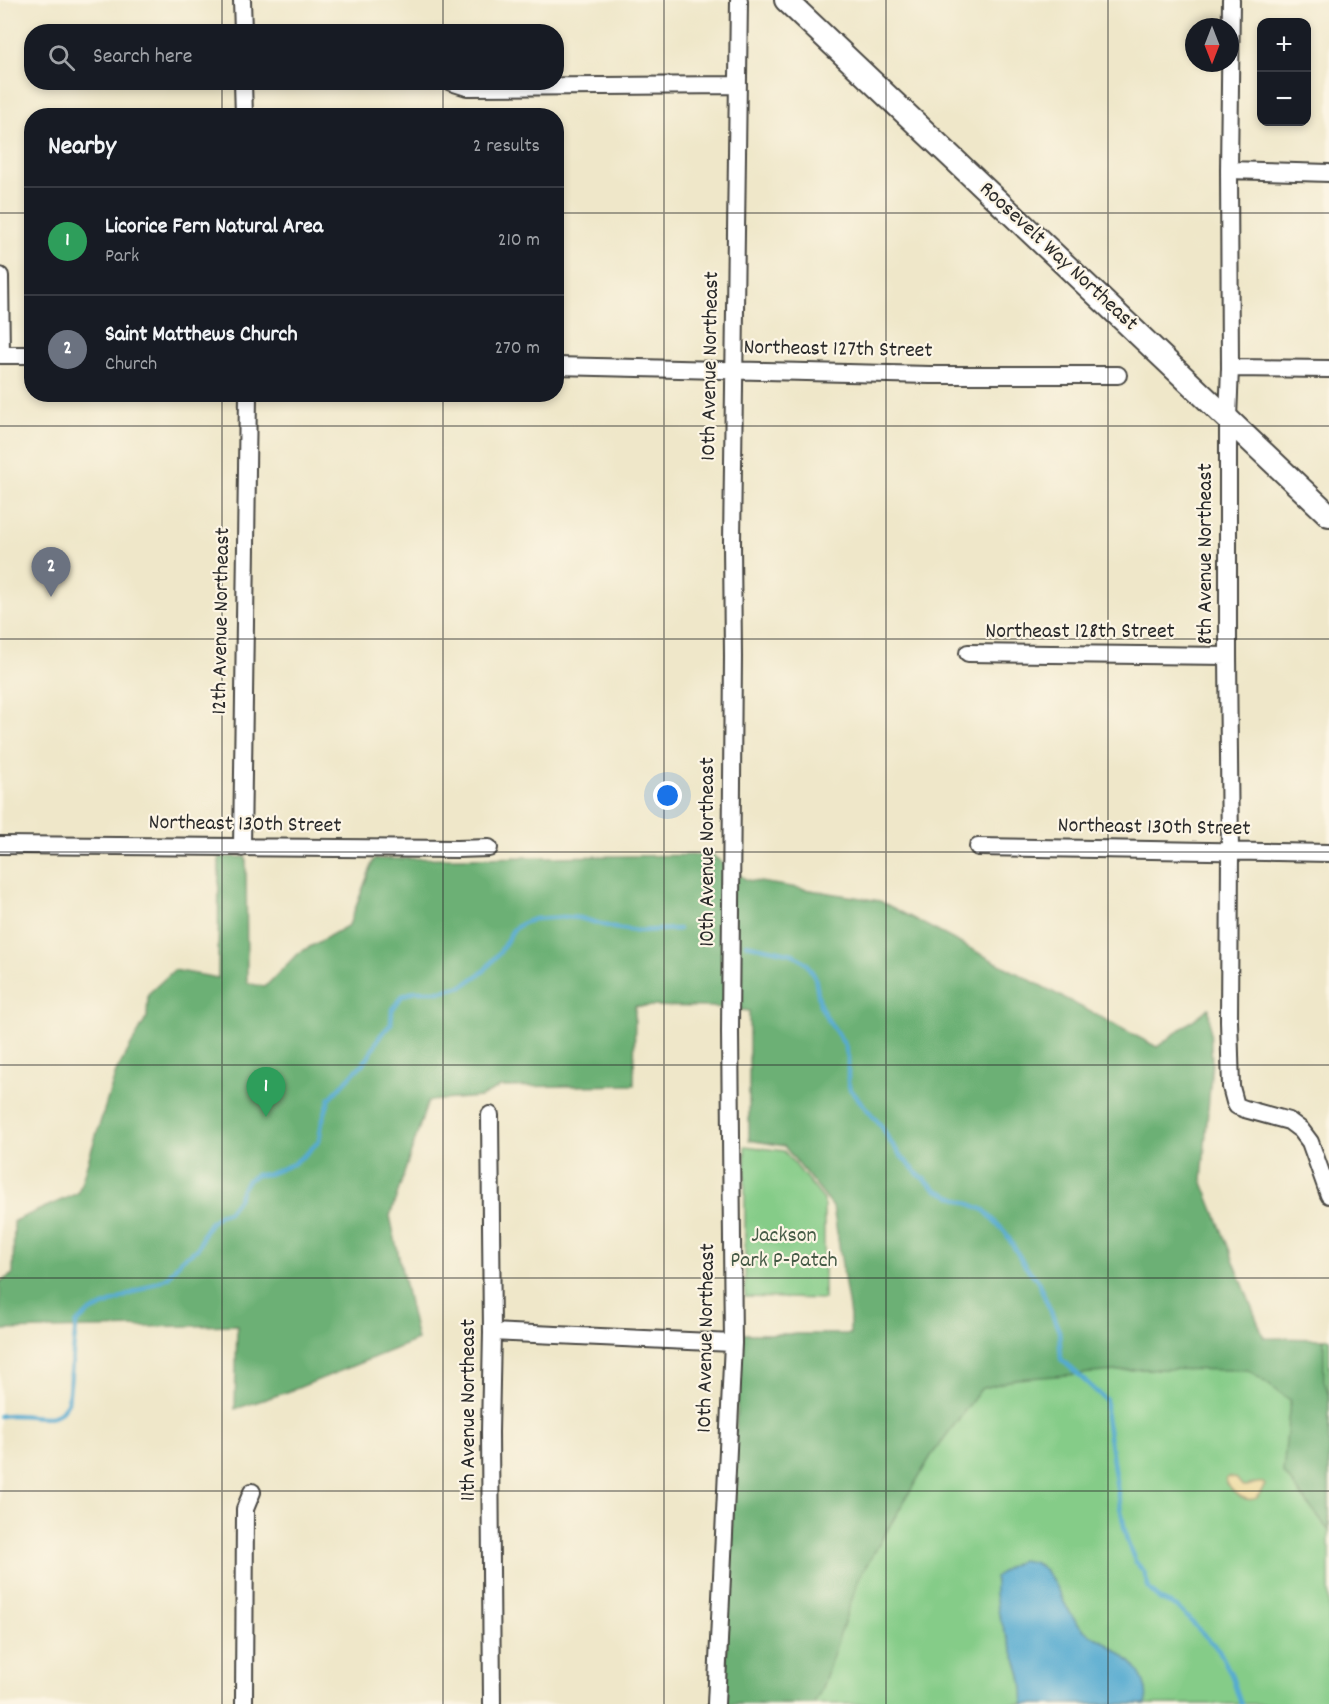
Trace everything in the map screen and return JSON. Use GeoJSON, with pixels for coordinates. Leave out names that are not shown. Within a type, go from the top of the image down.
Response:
{"type":"FeatureCollection","features":[{"type":"Feature","properties":{"kind":"main road","name":"Roosevelt Way Northeast"},"geometry":{"type":"LineString","coordinates":[[786,0],[1329,515]]}},
{"type":"Feature","properties":{"kind":"street"},"geometry":{"type":"LineString","coordinates":[[242,0],[243,24]]}},
{"type":"Feature","properties":{"kind":"street","name":"10th Avenue Northeast"},"geometry":{"type":"LineString","coordinates":[[716,1704],[733,1343],[730,1216],[732,531],[736,86],[739,0]]}},
{"type":"Feature","properties":{"kind":"street","name":"8th Avenue Northeast"},"geometry":{"type":"LineString","coordinates":[[1231,0],[1228,418],[1229,1054],[1231,1087],[1237,1106],[1280,1117],[1301,1130],[1313,1150],[1329,1195]]}},
{"type":"Feature","properties":{"kind":"street"},"geometry":{"type":"LineString","coordinates":[[564,87],[736,86]]}},
{"type":"Feature","properties":{"kind":"street"},"geometry":{"type":"LineString","coordinates":[[243,90],[244,108]]}},
{"type":"Feature","properties":{"kind":"street"},"geometry":{"type":"LineString","coordinates":[[1229,170],[1329,173]]}},
{"type":"Feature","properties":{"kind":"street"},"geometry":{"type":"LineString","coordinates":[[0,276],[0,355],[24,355]]}},
{"type":"Feature","properties":{"kind":"street","name":"Northeast 127th Street"},"geometry":{"type":"LineString","coordinates":[[564,366],[930,375],[1118,375]]}},
{"type":"Feature","properties":{"kind":"street"},"geometry":{"type":"LineString","coordinates":[[1230,368],[1329,369]]}},
{"type":"Feature","properties":{"kind":"street","name":"12th Avenue Northeast"},"geometry":{"type":"LineString","coordinates":[[242,848],[248,402]]}},
{"type":"Feature","properties":{"kind":"street","name":"Northeast 128th Street"},"geometry":{"type":"LineString","coordinates":[[968,653],[1228,656]]}},
{"type":"Feature","properties":{"kind":"street","name":"Northeast 130th Street"},"geometry":{"type":"LineString","coordinates":[[0,845],[489,848]]}},
{"type":"Feature","properties":{"kind":"street","name":"Northeast 130th Street"},"geometry":{"type":"LineString","coordinates":[[978,848],[1329,853]]}},
{"type":"Feature","properties":{"kind":"street","name":"11th Avenue Northeast"},"geometry":{"type":"LineString","coordinates":[[490,1115],[492,1704]]}},
{"type":"Feature","properties":{"kind":"street"},"geometry":{"type":"LineString","coordinates":[[492,1332],[733,1343]]}},
{"type":"Feature","properties":{"kind":"street"},"geometry":{"type":"LineString","coordinates":[[244,1704],[245,1509],[252,1492]]}},
{"type":"Feature","properties":{"kind":"green space"},"geometry":{"type":"Polygon","coordinates":[[[712,855],[747,880],[880,901],[1157,1047],[1209,1008],[1212,1063],[1202,1180],[1264,1338],[1324,1339],[1324,1381],[1329,1396],[1329,1531],[1283,1472],[1290,1400],[1248,1370],[1143,1369],[1016,1379],[981,1389],[931,1456],[859,1578],[821,1691],[814,1704],[724,1704],[740,1334],[850,1334],[850,1316],[833,1207],[784,1146],[749,1140],[749,1011],[713,1007],[635,1006],[634,1085],[500,1087],[481,1097],[428,1101],[390,1216],[417,1340],[293,1390],[235,1409],[237,1325],[0,1330],[0,1282],[13,1274],[14,1221],[78,1193],[116,1072],[147,1017],[148,994],[174,970],[218,978],[219,857],[246,857],[247,983],[265,987],[297,954],[349,925],[374,859],[712,855]]]}},
{"type":"Feature","properties":{"kind":"green space","name":"Jackson Park P-Patch"},"geometry":{"type":"Polygon","coordinates":[[[745,1146],[784,1151],[824,1200],[824,1299],[745,1297],[745,1146]]]}},
{"type":"Feature","properties":{"kind":"green space"},"geometry":{"type":"Polygon","coordinates":[[[740,1334],[1329,1339],[1329,1704],[724,1704],[740,1334]]]}},
{"type":"Feature","properties":{"kind":"sand"},"geometry":{"type":"Polygon","coordinates":[[[1228,1477],[1237,1479],[1243,1486],[1259,1483],[1265,1485],[1257,1498],[1243,1498],[1228,1485],[1226,1480],[1228,1477]]]}},
{"type":"Feature","properties":{"kind":"water"},"geometry":{"type":"Polygon","coordinates":[[[1021,1560],[1033,1562],[1042,1568],[1049,1575],[1069,1612],[1081,1627],[1134,1666],[1144,1683],[1146,1704],[1023,1704],[1018,1664],[1003,1627],[995,1598],[995,1577],[1021,1560]]]}},
{"type":"Feature","properties":{"kind":"waterway"},"geometry":{"type":"LineString","coordinates":[[0,1416],[49,1417],[62,1410],[68,1402],[76,1324],[88,1313],[168,1277],[182,1259],[197,1249],[210,1223],[219,1215],[228,1212],[248,1180],[256,1175],[269,1174],[293,1164],[319,1141],[322,1122],[330,1098],[368,1058],[380,1036],[391,1024],[392,1010],[402,996],[415,991],[441,991],[463,986],[484,971],[500,952],[513,930],[534,919],[580,918],[614,928],[637,931],[679,929]]}},
{"type":"Feature","properties":{"kind":"waterway"},"geometry":{"type":"LineString","coordinates":[[746,944],[793,954],[806,963],[815,977],[820,1005],[845,1045],[850,1089],[882,1127],[901,1156],[918,1174],[937,1190],[984,1210],[1005,1232],[1025,1266],[1037,1279],[1059,1331],[1061,1359],[1106,1400],[1106,1416],[1119,1501],[1127,1541],[1135,1561],[1144,1572],[1149,1589],[1161,1600],[1177,1607],[1219,1650],[1231,1674],[1241,1704]]}},
{"type":"Feature","properties":{"kind":"place","name":"Saint Matthews Church"},"geometry":{"type":"Point","coordinates":[51,597]}},
{"type":"Feature","properties":{"kind":"place","name":"Licorice Fern Natural Area"},"geometry":{"type":"Point","coordinates":[266,1117]}}]}
